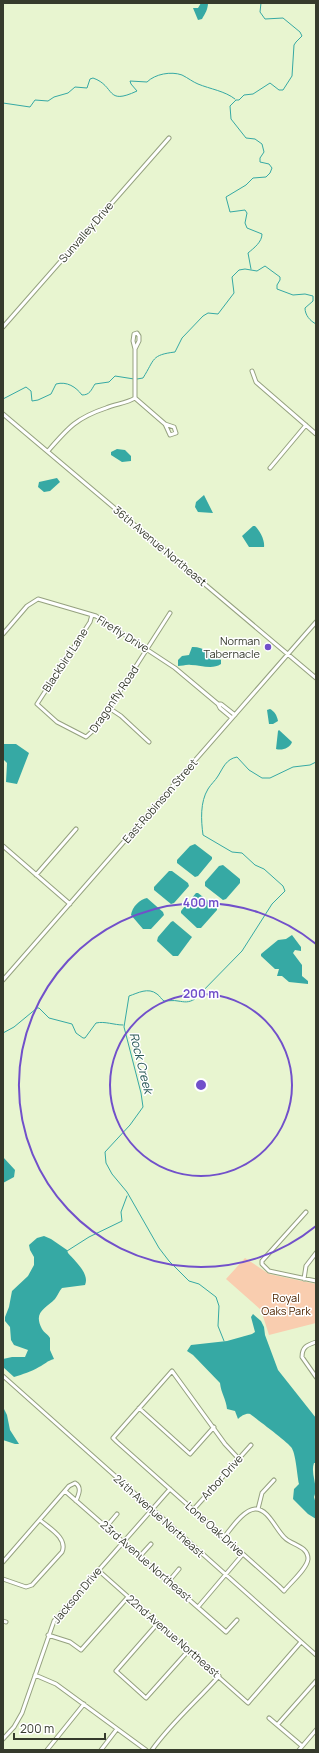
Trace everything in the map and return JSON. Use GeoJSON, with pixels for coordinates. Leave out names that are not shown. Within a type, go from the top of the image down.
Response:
{"type":"FeatureCollection","features":[{"type":"Feature","properties":{"kind":"street","name":"Sunvalley Drive"},"geometry":{"type":"LineString","coordinates":[[3,328],[169,138]]}},
{"type":"Feature","properties":{"kind":"street"},"geometry":{"type":"LineString","coordinates":[[135,349],[136,398],[165,424]]}},
{"type":"Feature","properties":{"kind":"street"},"geometry":{"type":"LineString","coordinates":[[252,371],[256,382],[316,434]]}},
{"type":"Feature","properties":{"kind":"street"},"geometry":{"type":"LineString","coordinates":[[48,451],[75,422],[106,408],[136,398]]}},
{"type":"Feature","properties":{"kind":"street","name":"36th Avenue Northeast"},"geometry":{"type":"LineString","coordinates":[[3,414],[316,678]]}},
{"type":"Feature","properties":{"kind":"street"},"geometry":{"type":"LineString","coordinates":[[270,468],[306,425]]}},
{"type":"Feature","properties":{"kind":"street","name":"Firefly Drive"},"geometry":{"type":"LineString","coordinates":[[3,634],[27,606],[38,599],[92,615],[179,670],[218,704],[220,708],[234,717]]}},
{"type":"Feature","properties":{"kind":"street","name":"Dragonfly Road"},"geometry":{"type":"LineString","coordinates":[[37,704],[57,722],[86,737],[94,731],[170,613]]}},
{"type":"Feature","properties":{"kind":"street","name":"Blackbird Lane"},"geometry":{"type":"LineString","coordinates":[[37,704],[90,622],[92,615]]}},
{"type":"Feature","properties":{"kind":"street","name":"East Robinson Street"},"geometry":{"type":"LineString","coordinates":[[3,980],[316,622]]}},
{"type":"Feature","properties":{"kind":"street"},"geometry":{"type":"LineString","coordinates":[[109,708],[118,713],[148,742]]}},
{"type":"Feature","properties":{"kind":"street"},"geometry":{"type":"LineString","coordinates":[[36,875],[76,829]]}},
{"type":"Feature","properties":{"kind":"street"},"geometry":{"type":"LineString","coordinates":[[3,846],[70,904]]}},
{"type":"Feature","properties":{"kind":"street"},"geometry":{"type":"LineString","coordinates":[[306,1212],[262,1261],[262,1264],[269,1271],[316,1282]]}},
{"type":"Feature","properties":{"kind":"street"},"geometry":{"type":"LineString","coordinates":[[304,1279],[306,1266],[316,1253]]}},
{"type":"Feature","properties":{"kind":"street"},"geometry":{"type":"LineString","coordinates":[[316,1342],[303,1348],[302,1357],[316,1377]]}},
{"type":"Feature","properties":{"kind":"street"},"geometry":{"type":"LineString","coordinates":[[214,1427],[190,1454],[139,1408],[172,1371],[214,1427],[225,1444],[239,1459]]}},
{"type":"Feature","properties":{"kind":"street","name":"24th Avenue Northeast"},"geometry":{"type":"LineString","coordinates":[[3,1376],[316,1655]]}},
{"type":"Feature","properties":{"kind":"street","name":"Lone Oak Drive"},"geometry":{"type":"LineString","coordinates":[[139,1408],[113,1438],[284,1591],[305,1567],[307,1556],[303,1548],[285,1538],[266,1514],[258,1509]]}},
{"type":"Feature","properties":{"kind":"street","name":"Arbor Drive"},"geometry":{"type":"LineString","coordinates":[[193,1510],[251,1445]]}},
{"type":"Feature","properties":{"kind":"street"},"geometry":{"type":"LineString","coordinates":[[224,1537],[245,1513],[253,1509],[258,1509],[262,1494],[274,1480]]}},
{"type":"Feature","properties":{"kind":"street"},"geometry":{"type":"LineString","coordinates":[[3,1562],[65,1491],[72,1484],[76,1483],[80,1490],[76,1501]]}},
{"type":"Feature","properties":{"kind":"street","name":"Jackson Drive"},"geometry":{"type":"LineString","coordinates":[[3,1739],[20,1717],[48,1635],[56,1618],[170,1488]]}},
{"type":"Feature","properties":{"kind":"street","name":"23rd Avenue Northeast"},"geometry":{"type":"LineString","coordinates":[[65,1491],[226,1632],[237,1620]]}},
{"type":"Feature","properties":{"kind":"street"},"geometry":{"type":"LineString","coordinates":[[106,1527],[117,1514]]}},
{"type":"Feature","properties":{"kind":"street"},"geometry":{"type":"LineString","coordinates":[[3,1579],[26,1587],[32,1585],[62,1552],[64,1545],[62,1540],[40,1520]]}},
{"type":"Feature","properties":{"kind":"street"},"geometry":{"type":"LineString","coordinates":[[140,1556],[151,1544]]}},
{"type":"Feature","properties":{"kind":"street"},"geometry":{"type":"LineString","coordinates":[[198,1607],[243,1554]]}},
{"type":"Feature","properties":{"kind":"street"},"geometry":{"type":"LineString","coordinates":[[168,1581],[179,1569]]}},
{"type":"Feature","properties":{"kind":"street","name":"22nd Avenue Northeast"},"geometry":{"type":"LineString","coordinates":[[98,1570],[248,1703],[300,1642]]}},
{"type":"Feature","properties":{"kind":"street"},"geometry":{"type":"LineString","coordinates":[[48,1635],[70,1642],[81,1650],[128,1597]]}},
{"type":"Feature","properties":{"kind":"street"},"geometry":{"type":"LineString","coordinates":[[158,1623],[116,1672],[146,1698],[189,1650]]}},
{"type":"Feature","properties":{"kind":"street"},"geometry":{"type":"LineString","coordinates":[[35,1675],[51,1681],[146,1750]]}},
{"type":"Feature","properties":{"kind":"street"},"geometry":{"type":"LineString","coordinates":[[152,1750],[168,1730],[219,1676]]}},
{"type":"Feature","properties":{"kind":"street"},"geometry":{"type":"LineString","coordinates":[[278,1724],[316,1681]]}},
{"type":"Feature","properties":{"kind":"street"},"geometry":{"type":"LineString","coordinates":[[47,1750],[84,1704]]}},
{"type":"Feature","properties":{"kind":"street"},"geometry":{"type":"LineString","coordinates":[[270,1718],[302,1746]]}},
{"type":"Feature","properties":{"kind":"street"},"geometry":{"type":"LineString","coordinates":[[101,1750],[117,1729]]}},
{"type":"Feature","properties":{"kind":"street"},"geometry":{"type":"LineString","coordinates":[[298,1750],[316,1730]]}},
{"type":"Feature","properties":{"kind":"green space","name":"Royal Oaks Park"},"geometry":{"type":"Polygon","coordinates":[[[245,1258],[269,1274],[316,1284],[316,1323],[269,1335],[261,1310],[226,1279],[245,1258]]]}},
{"type":"Feature","properties":{"kind":"water"},"geometry":{"type":"Polygon","coordinates":[[[201,3],[208,3],[208,5],[202,19],[198,20],[193,8],[198,8],[201,3]]]}},
{"type":"Feature","properties":{"kind":"water"},"geometry":{"type":"Polygon","coordinates":[[[117,449],[125,450],[131,456],[131,461],[122,462],[111,455],[111,452],[117,449]]]}},
{"type":"Feature","properties":{"kind":"water"},"geometry":{"type":"Polygon","coordinates":[[[57,478],[60,482],[50,491],[44,492],[38,487],[39,482],[57,478]]]}},
{"type":"Feature","properties":{"kind":"water"},"geometry":{"type":"Polygon","coordinates":[[[204,495],[213,513],[198,512],[195,507],[196,502],[204,495]]]}},
{"type":"Feature","properties":{"kind":"water"},"geometry":{"type":"Polygon","coordinates":[[[253,526],[255,526],[260,533],[264,541],[264,547],[249,547],[242,536],[253,526]]]}},
{"type":"Feature","properties":{"kind":"water"},"geometry":{"type":"Polygon","coordinates":[[[192,647],[203,649],[211,653],[221,660],[221,664],[214,667],[189,665],[178,666],[178,660],[182,656],[189,655],[192,647]]]}},
{"type":"Feature","properties":{"kind":"water"},"geometry":{"type":"Polygon","coordinates":[[[270,709],[277,717],[278,721],[273,724],[269,724],[267,710],[270,709]]]}},
{"type":"Feature","properties":{"kind":"water"},"geometry":{"type":"Polygon","coordinates":[[[279,730],[292,742],[290,746],[278,750],[276,749],[279,730]]]}},
{"type":"Feature","properties":{"kind":"water"},"geometry":{"type":"Polygon","coordinates":[[[3,744],[16,744],[29,753],[17,784],[6,782],[7,763],[3,759],[3,744]]]}},
{"type":"Feature","properties":{"kind":"water"},"geometry":{"type":"Polygon","coordinates":[[[195,844],[212,857],[212,859],[198,876],[195,877],[177,863],[177,860],[190,846],[195,844]]]}},
{"type":"Feature","properties":{"kind":"water"},"geometry":{"type":"Polygon","coordinates":[[[223,865],[240,879],[240,883],[226,899],[223,900],[205,886],[205,882],[219,866],[223,865]]]}},
{"type":"Feature","properties":{"kind":"water"},"geometry":{"type":"Polygon","coordinates":[[[169,871],[172,871],[188,883],[189,886],[174,903],[171,904],[154,890],[154,887],[169,871]]]}},
{"type":"Feature","properties":{"kind":"water"},"geometry":{"type":"Polygon","coordinates":[[[196,893],[217,908],[217,910],[201,928],[197,928],[181,913],[196,893]]]}},
{"type":"Feature","properties":{"kind":"water"},"geometry":{"type":"Polygon","coordinates":[[[147,898],[163,912],[164,915],[151,929],[143,929],[131,915],[137,904],[147,898]]]}},
{"type":"Feature","properties":{"kind":"water"},"geometry":{"type":"Polygon","coordinates":[[[173,921],[192,937],[178,956],[173,956],[157,941],[158,937],[173,921]]]}},
{"type":"Feature","properties":{"kind":"water"},"geometry":{"type":"Polygon","coordinates":[[[292,935],[301,947],[301,951],[295,950],[293,953],[302,965],[302,976],[308,981],[308,984],[289,982],[282,976],[277,976],[279,969],[275,969],[261,956],[261,954],[278,940],[286,939],[292,935]]]}},
{"type":"Feature","properties":{"kind":"water"},"geometry":{"type":"Polygon","coordinates":[[[3,1157],[15,1170],[14,1177],[3,1183],[3,1157]]]}},
{"type":"Feature","properties":{"kind":"water"},"geometry":{"type":"Polygon","coordinates":[[[44,1236],[67,1250],[84,1272],[86,1281],[85,1285],[62,1288],[55,1299],[41,1311],[39,1319],[40,1323],[44,1332],[50,1338],[50,1350],[54,1359],[27,1373],[14,1377],[3,1367],[3,1359],[25,1357],[28,1350],[14,1345],[11,1340],[10,1327],[5,1321],[5,1317],[9,1307],[12,1291],[28,1276],[34,1265],[34,1257],[29,1245],[37,1238],[44,1236]]]}},
{"type":"Feature","properties":{"kind":"water"},"geometry":{"type":"Polygon","coordinates":[[[253,1314],[261,1321],[264,1327],[265,1335],[278,1370],[316,1418],[316,1463],[314,1463],[313,1471],[316,1489],[314,1497],[316,1504],[316,1519],[308,1514],[293,1499],[294,1489],[299,1484],[295,1459],[291,1447],[250,1414],[244,1415],[238,1419],[235,1411],[227,1409],[220,1383],[193,1355],[187,1351],[191,1345],[227,1341],[252,1334],[255,1332],[251,1317],[253,1314]]]}},
{"type":"Feature","properties":{"kind":"water"},"geometry":{"type":"Polygon","coordinates":[[[3,1407],[7,1415],[10,1430],[19,1444],[3,1440],[3,1407]]]}},
{"type":"Feature","properties":{"kind":"waterway","name":"Rock Creek"},"geometry":{"type":"LineString","coordinates":[[251,269],[248,253],[259,242],[262,234],[247,228],[245,223],[247,213],[245,210],[230,212],[226,197],[246,185],[253,178],[266,177],[272,168],[269,164],[260,162],[260,158],[264,152],[262,144],[255,139],[246,138],[231,119],[230,106],[244,95],[253,94],[270,83],[279,90],[283,90],[292,76],[294,45],[302,36],[300,32],[283,18],[265,19],[260,12],[261,3]]}},
{"type":"Feature","properties":{"kind":"waterway"},"geometry":{"type":"LineString","coordinates":[[3,103],[30,107],[35,100],[48,101],[54,97],[68,93],[75,87],[87,88],[90,79],[93,78],[100,81],[115,96],[127,95],[137,91],[130,81],[147,82],[154,77],[168,73],[182,75],[196,83],[222,92],[235,99]]}},
{"type":"Feature","properties":{"kind":"waterway"},"geometry":{"type":"LineString","coordinates":[[137,379],[143,378],[154,359],[167,353],[175,352],[182,338],[203,316],[208,313],[218,314],[234,293],[232,277],[239,270],[245,269],[257,271],[265,266],[280,277],[277,289],[293,295],[305,294],[313,296],[313,301],[305,308],[305,311],[308,318],[316,324]]}},
{"type":"Feature","properties":{"kind":"waterway"},"geometry":{"type":"LineString","coordinates":[[3,399],[26,387],[31,391],[32,401],[38,400],[51,394],[56,384],[60,383],[71,385],[82,395],[85,395],[89,393],[95,384],[109,382],[115,376],[134,379]]}},
{"type":"Feature","properties":{"kind":"waterway","name":"Rock Creek"},"geometry":{"type":"LineString","coordinates":[[224,1341],[218,1326],[219,1306],[216,1297],[199,1284],[189,1281],[169,1261],[159,1248],[127,1192],[112,1174],[106,1163],[105,1152],[130,1125],[143,1107],[141,1093],[124,1027],[129,996],[139,992],[154,992],[164,1001],[186,1002],[195,999],[242,951],[272,904],[285,891],[283,886],[264,869],[255,865],[242,853],[232,852],[203,835],[202,805],[205,794],[225,764],[237,757],[249,770],[262,778],[270,778],[293,767],[310,765],[316,762]]}},
{"type":"Feature","properties":{"kind":"waterway"},"geometry":{"type":"LineString","coordinates":[[3,1033],[14,1027],[37,1008],[39,1008],[49,1018],[72,1024],[76,1033],[83,1038],[85,1038],[96,1023],[103,1022],[123,1025]]}},
{"type":"Feature","properties":{"kind":"waterway","name":"Rock Creek"},"geometry":{"type":"LineString","coordinates":[[67,1251],[89,1237],[122,1221],[121,1212],[127,1196]]}},
{"type":"Feature","properties":{"kind":"place","name":"Norman Tabernacle"},"geometry":{"type":"Point","coordinates":[268,647]}}]}
